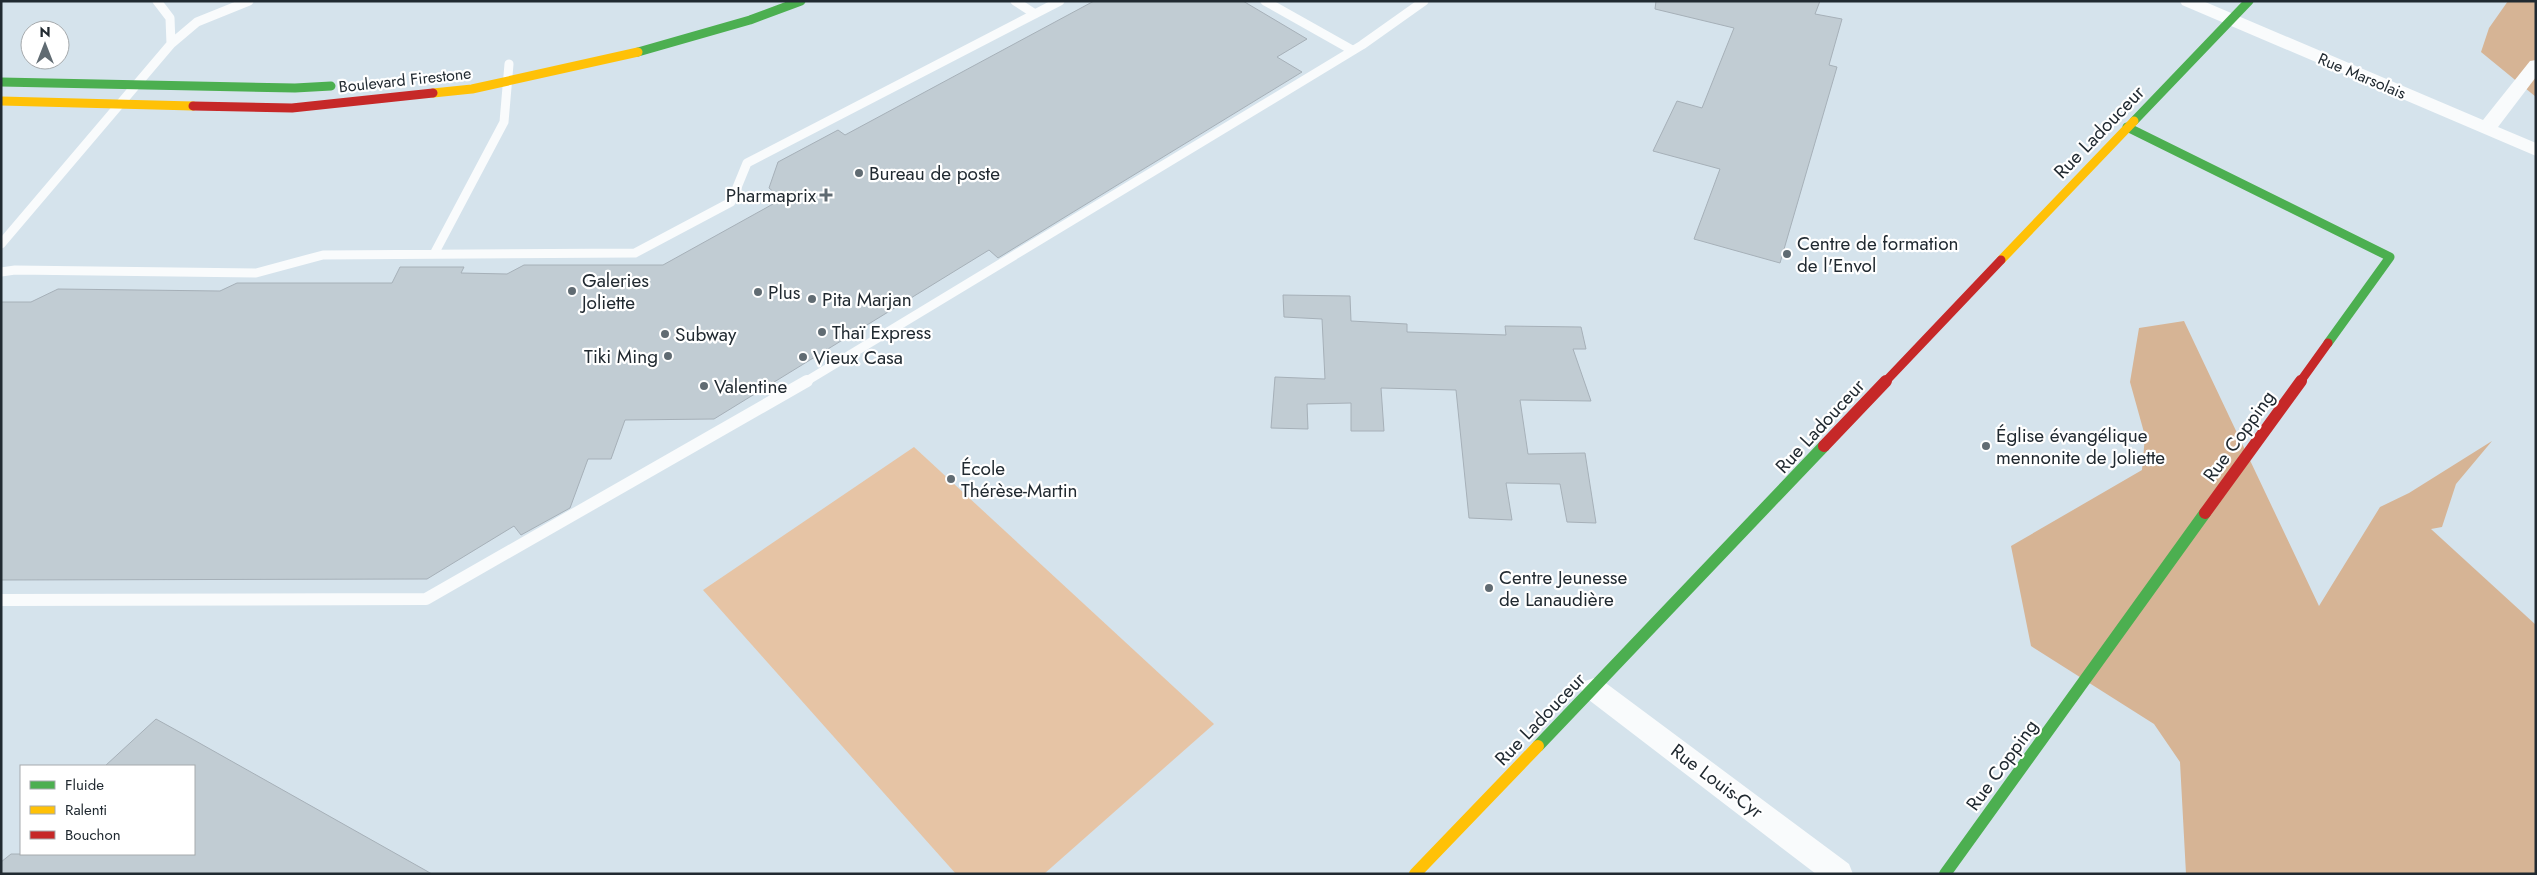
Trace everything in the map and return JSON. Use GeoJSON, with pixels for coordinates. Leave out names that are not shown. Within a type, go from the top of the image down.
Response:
{"type":"FeatureCollection","features":[{"type":"Feature","properties":{"kind":"street","name":"Boulevard Firestone"},"geometry":{"type":"LineString","coordinates":[[1,101],[292,108],[472,89],[636,53],[750,20],[801,1]]}},
{"type":"Feature","properties":{"kind":"street","name":"Rue Marsolais"},"geometry":{"type":"LineString","coordinates":[[2188,1],[2536,150]]}},
{"type":"Feature","properties":{"kind":"street","name":"Rue Ladouceur"},"geometry":{"type":"LineString","coordinates":[[1415,874],[1594,689],[2249,1]]}},
{"type":"Feature","properties":{"kind":"street"},"geometry":{"type":"LineString","coordinates":[[2486,129],[2536,66]]}},
{"type":"Feature","properties":{"kind":"street","name":"Boulevard Firestone"},"geometry":{"type":"LineString","coordinates":[[1,82],[295,88],[344,85]]}},
{"type":"Feature","properties":{"kind":"street","name":"Rue Copping"},"geometry":{"type":"LineString","coordinates":[[1945,874],[2390,257],[2127,127]]}},
{"type":"Feature","properties":{"kind":"street","name":"Rue Louis-Cyr"},"geometry":{"type":"LineString","coordinates":[[1594,689],[1839,874]]}},
{"type":"Feature","properties":{"kind":"lane"},"geometry":{"type":"LineString","coordinates":[[157,1],[170,18],[171,44]]}},
{"type":"Feature","properties":{"kind":"lane"},"geometry":{"type":"LineString","coordinates":[[1,244],[171,44],[197,22],[249,1]]}},
{"type":"Feature","properties":{"kind":"lane"},"geometry":{"type":"LineString","coordinates":[[1015,1],[1035,14]]}},
{"type":"Feature","properties":{"kind":"lane"},"geometry":{"type":"LineString","coordinates":[[1,272],[15,270],[256,273],[323,255],[635,253],[731,202],[747,163],[1060,1]]}},
{"type":"Feature","properties":{"kind":"lane"},"geometry":{"type":"LineString","coordinates":[[1265,1],[1352,50]]}},
{"type":"Feature","properties":{"kind":"lane"},"geometry":{"type":"LineString","coordinates":[[1,600],[426,599],[804,383],[1352,50],[1424,1]]}},
{"type":"Feature","properties":{"kind":"lane"},"geometry":{"type":"LineString","coordinates":[[434,254],[504,122],[509,82],[509,64]]}},
{"type":"Feature","properties":{"kind":"shaded area"},"geometry":{"type":"Polygon","coordinates":[[[2508,1],[2536,1],[2536,97],[2481,52],[2489,28],[2508,1]]]}},
{"type":"Feature","properties":{"kind":"shaded area"},"geometry":{"type":"Polygon","coordinates":[[[2184,321],[2319,606],[2380,507],[2409,493],[2492,441],[2456,484],[2442,527],[2431,529],[2536,625],[2536,874],[2186,874],[2180,762],[2154,724],[2031,646],[2011,546],[2142,470],[2145,436],[2130,382],[2139,328],[2184,321]]]}},
{"type":"Feature","properties":{"kind":"shaded area"},"geometry":{"type":"Polygon","coordinates":[[[914,447],[1214,724],[1044,874],[956,874],[703,590],[914,447]]]}},
{"type":"Feature","properties":{"kind":"building","name":"Galeries Joliette"},"geometry":{"type":"Polygon","coordinates":[[[1094,1],[1243,1],[1307,39],[1277,57],[1302,72],[998,258],[989,250],[714,419],[625,420],[611,459],[588,459],[570,508],[521,535],[514,526],[427,579],[1,580],[1,302],[31,302],[58,289],[220,291],[237,283],[392,283],[400,267],[464,267],[461,273],[507,274],[524,265],[663,265],[782,199],[769,188],[778,162],[838,130],[845,135],[1094,1]]]}},
{"type":"Feature","properties":{"kind":"building"},"geometry":{"type":"Polygon","coordinates":[[[1656,1],[1820,1],[1815,14],[1842,19],[1829,65],[1837,67],[1780,263],[1694,239],[1720,169],[1653,151],[1677,101],[1702,108],[1734,28],[1655,9],[1656,1]]]}},
{"type":"Feature","properties":{"kind":"building"},"geometry":{"type":"Polygon","coordinates":[[[1283,295],[1350,296],[1351,321],[1407,324],[1407,332],[1506,335],[1505,326],[1581,327],[1586,349],[1573,349],[1591,401],[1520,400],[1528,454],[1585,453],[1596,523],[1567,522],[1560,484],[1506,483],[1512,520],[1469,518],[1456,390],[1381,388],[1384,431],[1351,431],[1351,403],[1307,404],[1308,429],[1271,428],[1275,377],[1325,379],[1322,319],[1284,317],[1283,295]]]}},
{"type":"Feature","properties":{"kind":"building"},"geometry":{"type":"Polygon","coordinates":[[[156,719],[432,874],[1,874],[1,862],[11,854],[195,855],[195,765],[106,765],[156,719]]]}},
{"type":"Feature","properties":{"kind":"traffic: fast"},"geometry":{"type":"LineString","coordinates":[[638,52],[750,20],[801,1]]}},
{"type":"Feature","properties":{"kind":"traffic: fast"},"geometry":{"type":"LineString","coordinates":[[2134,121],[2249,1]]}},
{"type":"Feature","properties":{"kind":"traffic: fast"},"geometry":{"type":"LineString","coordinates":[[1,82],[295,88],[331,86]]}},
{"type":"Feature","properties":{"kind":"traffic: fast"},"geometry":{"type":"LineString","coordinates":[[2127,127],[2390,257],[2328,343]]}},
{"type":"Feature","properties":{"kind":"traffic: fast"},"geometry":{"type":"LineString","coordinates":[[1538,746],[1824,446]]}},
{"type":"Feature","properties":{"kind":"traffic: fast"},"geometry":{"type":"LineString","coordinates":[[1945,874],[2205,513]]}},
{"type":"Feature","properties":{"kind":"traffic: slow"},"geometry":{"type":"LineString","coordinates":[[433,93],[472,89],[638,52]]}},
{"type":"Feature","properties":{"kind":"traffic: slow"},"geometry":{"type":"LineString","coordinates":[[1,101],[193,106]]}},
{"type":"Feature","properties":{"kind":"traffic: slow"},"geometry":{"type":"LineString","coordinates":[[2001,260],[2134,121]]}},
{"type":"Feature","properties":{"kind":"traffic: slow"},"geometry":{"type":"LineString","coordinates":[[1415,874],[1538,746]]}},
{"type":"Feature","properties":{"kind":"traffic: jam"},"geometry":{"type":"LineString","coordinates":[[193,106],[292,108],[433,93]]}},
{"type":"Feature","properties":{"kind":"traffic: jam"},"geometry":{"type":"LineString","coordinates":[[1824,446],[2001,260]]}},
{"type":"Feature","properties":{"kind":"traffic: jam"},"geometry":{"type":"LineString","coordinates":[[2205,513],[2328,343]]}},
{"type":"Feature","properties":{"kind":"place","name":"Bureau de poste"},"geometry":{"type":"Point","coordinates":[859,173]}},
{"type":"Feature","properties":{"kind":"place","name":"Pharmaprix"},"geometry":{"type":"Point","coordinates":[826,195]}},
{"type":"Feature","properties":{"kind":"place","name":"Centre de formation de l'Envol"},"geometry":{"type":"Point","coordinates":[1787,254]}},
{"type":"Feature","properties":{"kind":"place","name":"Galeries Joliette"},"geometry":{"type":"Point","coordinates":[572,291]}},
{"type":"Feature","properties":{"kind":"place","name":"Plus"},"geometry":{"type":"Point","coordinates":[758,292]}},
{"type":"Feature","properties":{"kind":"place","name":"Pita Marjan"},"geometry":{"type":"Point","coordinates":[812,299]}},
{"type":"Feature","properties":{"kind":"place","name":"Thaï Express"},"geometry":{"type":"Point","coordinates":[822,332]}},
{"type":"Feature","properties":{"kind":"place","name":"Subway"},"geometry":{"type":"Point","coordinates":[665,334]}},
{"type":"Feature","properties":{"kind":"place","name":"Tiki Ming"},"geometry":{"type":"Point","coordinates":[668,356]}},
{"type":"Feature","properties":{"kind":"place","name":"Vieux Casa"},"geometry":{"type":"Point","coordinates":[803,357]}},
{"type":"Feature","properties":{"kind":"place","name":"Valentine"},"geometry":{"type":"Point","coordinates":[704,386]}},
{"type":"Feature","properties":{"kind":"place","name":"Église évangélique mennonite de Joliette"},"geometry":{"type":"Point","coordinates":[1986,446]}},
{"type":"Feature","properties":{"kind":"place","name":"École Thérèse-Martin"},"geometry":{"type":"Point","coordinates":[951,479]}},
{"type":"Feature","properties":{"kind":"place","name":"Centre Jeunesse de Lanaudière"},"geometry":{"type":"Point","coordinates":[1489,588]}}]}
